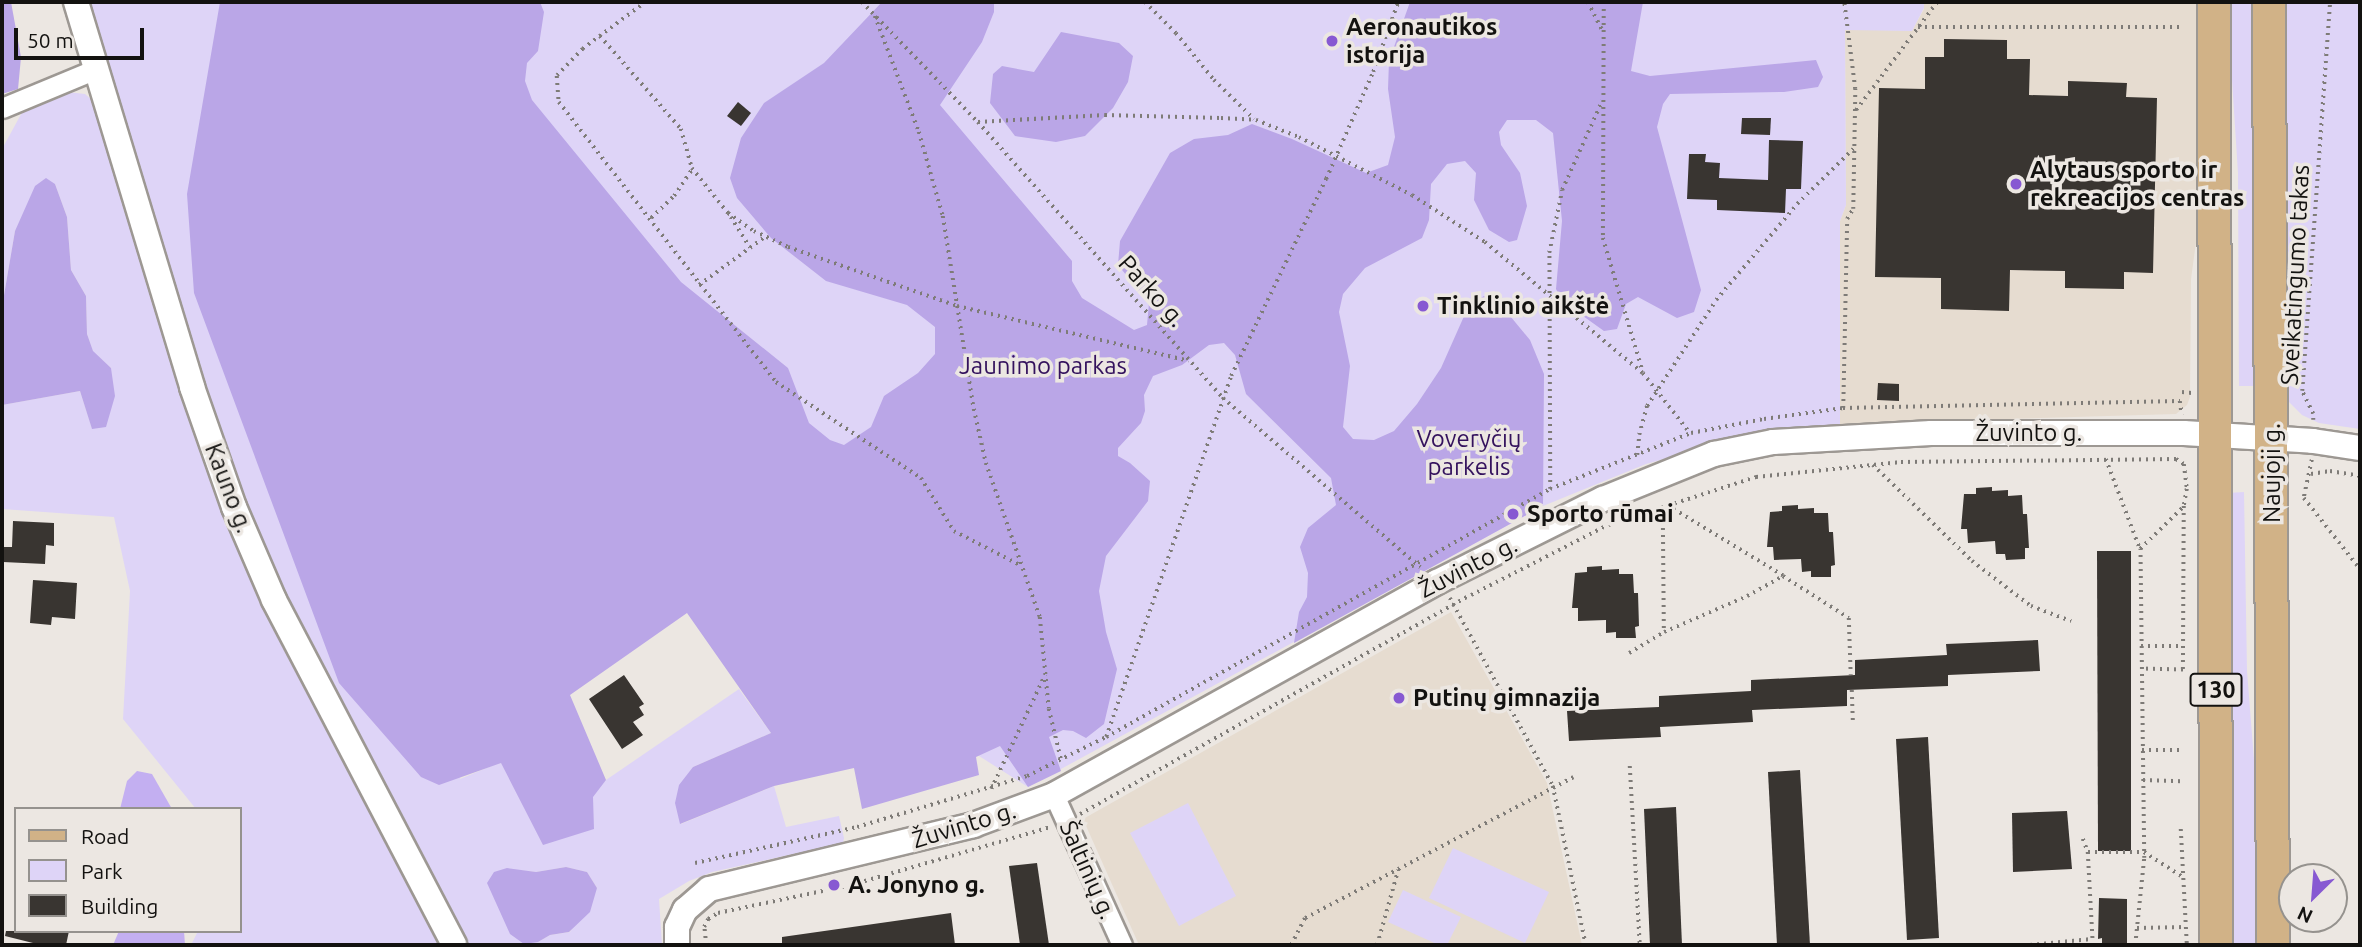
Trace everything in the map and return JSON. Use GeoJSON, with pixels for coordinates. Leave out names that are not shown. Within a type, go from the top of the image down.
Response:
{"type":"FeatureCollection","features":[{"type":"Feature","properties":{"kind":"main road","name":"130"},"geometry":{"type":"LineString","coordinates":[[2214,2],[2216,945]]}},
{"type":"Feature","properties":{"kind":"main road","name":"Naujoji g."},"geometry":{"type":"LineString","coordinates":[[2269,2],[2273,945]]}},
{"type":"Feature","properties":{"kind":"street","name":"Kauno g."},"geometry":{"type":"LineString","coordinates":[[76,2],[192,387],[234,507],[274,600],[454,945]]}},
{"type":"Feature","properties":{"kind":"street"},"geometry":{"type":"LineString","coordinates":[[2,108],[96,69]]}},
{"type":"Feature","properties":{"kind":"street","name":"Žuvinto g."},"geometry":{"type":"LineString","coordinates":[[677,945],[677,928],[685,910],[709,889],[973,825],[1054,795],[1437,582],[1603,499],[1714,454],[1773,442],[1931,433],[2214,435],[2313,440],[2360,448]]}},
{"type":"Feature","properties":{"kind":"street","name":"Šaltinių g."},"geometry":{"type":"LineString","coordinates":[[1054,795],[1122,945]]}},
{"type":"Feature","properties":{"kind":"path"},"geometry":{"type":"LineString","coordinates":[[646,2],[600,36],[557,76],[559,102],[776,382],[921,478],[954,531],[1024,567]]}},
{"type":"Feature","properties":{"kind":"path","name":"Parko g."},"geometry":{"type":"LineString","coordinates":[[862,2],[978,122],[1223,398],[1437,582],[1455,604],[1553,786],[1586,945]]}},
{"type":"Feature","properties":{"kind":"path"},"geometry":{"type":"LineString","coordinates":[[1145,2],[1176,33],[1214,80],[1256,120]]}},
{"type":"Feature","properties":{"kind":"path"},"geometry":{"type":"LineString","coordinates":[[1106,737],[1223,398],[1373,72],[1398,2]]}},
{"type":"Feature","properties":{"kind":"path"},"geometry":{"type":"LineString","coordinates":[[1588,2],[1604,33]]}},
{"type":"Feature","properties":{"kind":"path"},"geometry":{"type":"LineString","coordinates":[[1604,2],[1603,238],[1643,373]]}},
{"type":"Feature","properties":{"kind":"path"},"geometry":{"type":"LineString","coordinates":[[1843,408],[1847,219],[1853,209],[1855,112],[1855,89],[1844,2]]}},
{"type":"Feature","properties":{"kind":"path"},"geometry":{"type":"LineString","coordinates":[[1855,112],[1937,2]]}},
{"type":"Feature","properties":{"kind":"path","name":"Sveikatingumo takas"},"geometry":{"type":"LineString","coordinates":[[2330,2],[2302,391],[2313,414],[2311,474],[2304,489],[2304,498],[2360,569]]}},
{"type":"Feature","properties":{"kind":"path"},"geometry":{"type":"LineString","coordinates":[[874,14],[919,132],[943,216],[974,409],[986,463],[1040,617],[1049,709],[1061,760],[1092,807]]}},
{"type":"Feature","properties":{"kind":"path"},"geometry":{"type":"LineString","coordinates":[[1918,27],[2183,27]]}},
{"type":"Feature","properties":{"kind":"path"},"geometry":{"type":"LineString","coordinates":[[600,36],[681,129],[692,168],[728,213],[750,247]]}},
{"type":"Feature","properties":{"kind":"path"},"geometry":{"type":"LineString","coordinates":[[1550,489],[1549,253],[1562,190],[1602,102]]}},
{"type":"Feature","properties":{"kind":"path"},"geometry":{"type":"LineString","coordinates":[[978,122],[1105,115],[1256,120],[1335,153],[1412,195],[1485,242],[1643,373],[1690,433]]}},
{"type":"Feature","properties":{"kind":"path"},"geometry":{"type":"LineString","coordinates":[[1637,454],[1642,422],[1658,389],[1716,300],[1797,204],[1854,148]]}},
{"type":"Feature","properties":{"kind":"path"},"geometry":{"type":"LineString","coordinates":[[651,218],[674,196],[692,168]]}},
{"type":"Feature","properties":{"kind":"path"},"geometry":{"type":"LineString","coordinates":[[728,213],[766,236],[957,306],[1191,362]]}},
{"type":"Feature","properties":{"kind":"path"},"geometry":{"type":"LineString","coordinates":[[699,285],[766,236]]}},
{"type":"Feature","properties":{"kind":"path"},"geometry":{"type":"LineString","coordinates":[[2272,393],[2302,391]]}},
{"type":"Feature","properties":{"kind":"path"},"geometry":{"type":"LineString","coordinates":[[2182,392],[2214,393]]}},
{"type":"Feature","properties":{"kind":"path"},"geometry":{"type":"LineString","coordinates":[[2106,459],[2140,549],[2144,852],[2135,945]]}},
{"type":"Feature","properties":{"kind":"path"},"geometry":{"type":"LineString","coordinates":[[706,945],[704,927],[708,919],[733,908],[851,885],[1067,821],[1455,604],[1608,525],[1756,477],[1874,465],[2176,459],[2183,464],[2187,489],[2184,506],[2183,670],[2141,669]]}},
{"type":"Feature","properties":{"kind":"path"},"geometry":{"type":"LineString","coordinates":[[1874,465],[1972,561],[2031,606],[2071,621]]}},
{"type":"Feature","properties":{"kind":"path"},"geometry":{"type":"LineString","coordinates":[[2311,474],[2330,471],[2360,476]]}},
{"type":"Feature","properties":{"kind":"path"},"geometry":{"type":"LineString","coordinates":[[1665,506],[1849,618],[1852,675]]}},
{"type":"Feature","properties":{"kind":"path"},"geometry":{"type":"LineString","coordinates":[[1664,632],[1665,506]]}},
{"type":"Feature","properties":{"kind":"path"},"geometry":{"type":"LineString","coordinates":[[2140,549],[2184,506]]}},
{"type":"Feature","properties":{"kind":"path"},"geometry":{"type":"LineString","coordinates":[[1629,653],[1664,632],[1747,596],[1783,576]]}},
{"type":"Feature","properties":{"kind":"path"},"geometry":{"type":"LineString","coordinates":[[2141,646],[2183,646]]}},
{"type":"Feature","properties":{"kind":"path"},"geometry":{"type":"LineString","coordinates":[[991,789],[1045,673]]}},
{"type":"Feature","properties":{"kind":"path"},"geometry":{"type":"LineString","coordinates":[[1852,690],[1853,725]]}},
{"type":"Feature","properties":{"kind":"path"},"geometry":{"type":"LineString","coordinates":[[2142,750],[2182,750]]}},
{"type":"Feature","properties":{"kind":"path"},"geometry":{"type":"LineString","coordinates":[[1630,766],[1640,945]]}},
{"type":"Feature","properties":{"kind":"path"},"geometry":{"type":"LineString","coordinates":[[1291,945],[1305,918],[1573,777]]}},
{"type":"Feature","properties":{"kind":"path"},"geometry":{"type":"LineString","coordinates":[[2143,780],[2181,781]]}},
{"type":"Feature","properties":{"kind":"path"},"geometry":{"type":"LineString","coordinates":[[695,863],[857,827]]}},
{"type":"Feature","properties":{"kind":"path"},"geometry":{"type":"LineString","coordinates":[[2181,829],[2187,945]]}},
{"type":"Feature","properties":{"kind":"path"},"geometry":{"type":"LineString","coordinates":[[2083,839],[2088,852],[2093,945]]}},
{"type":"Feature","properties":{"kind":"path"},"geometry":{"type":"LineString","coordinates":[[2088,852],[2144,852],[2183,877]]}},
{"type":"Feature","properties":{"kind":"path"},"geometry":{"type":"LineString","coordinates":[[1377,945],[1398,868]]}},
{"type":"Feature","properties":{"kind":"path"},"geometry":{"type":"LineString","coordinates":[[2137,928],[2186,927]]}},
{"type":"Feature","properties":{"kind":"path"},"geometry":{"type":"LineString","coordinates":[[2030,945],[2092,939]]}},
{"type":"Feature","properties":{"kind":"shaded area"},"geometry":{"type":"Polygon","coordinates":[[[1924,2],[2198,2],[2197,235],[2191,279],[2190,397],[2187,405],[2176,414],[1840,424],[1840,221],[1846,205],[1845,29],[1912,31],[1924,9],[1924,2]]]}},
{"type":"Feature","properties":{"kind":"shaded area","name":"Putinų gimnazija"},"geometry":{"type":"Polygon","coordinates":[[[1451,612],[1547,783],[1582,945],[1139,945],[1083,819],[1451,612]]]}},
{"type":"Feature","properties":{"kind":"shaded area"},"geometry":{"type":"Polygon","coordinates":[[[137,771],[152,774],[171,807],[120,807],[127,781],[137,771]]]}},
{"type":"Feature","properties":{"kind":"shaded area"},"geometry":{"type":"Polygon","coordinates":[[[118,933],[184,933],[185,945],[113,945],[118,933]]]}},
{"type":"Feature","properties":{"kind":"green space"},"geometry":{"type":"Polygon","coordinates":[[[2,2],[11,2],[21,57],[18,89],[2,94],[2,2]]]}},
{"type":"Feature","properties":{"kind":"green space","name":"Jaunimo parkas"},"geometry":{"type":"Polygon","coordinates":[[[90,2],[1924,2],[1924,8],[1912,31],[1845,30],[1846,205],[1840,221],[1840,424],[1736,439],[1646,464],[1543,506],[1028,787],[507,457],[460,779],[501,762],[543,844],[606,780],[739,689],[771,733],[693,767],[681,824],[774,786],[786,827],[839,816],[843,843],[712,872],[689,881],[659,899],[662,945],[468,945],[275,572],[235,474],[175,293],[90,2]],[[566,867],[536,872],[506,869],[538,942],[550,935],[570,932],[597,888],[587,872],[566,867]]]}},
{"type":"Feature","properties":{"kind":"green space","name":"Jaunimo parkas"},"geometry":{"type":"Polygon","coordinates":[[[220,2],[540,2],[544,12],[538,51],[527,63],[525,81],[532,100],[681,282],[788,368],[809,423],[830,440],[844,445],[871,427],[884,396],[918,373],[935,354],[935,327],[907,305],[826,281],[771,238],[737,198],[730,178],[741,138],[764,103],[824,63],[882,2],[994,2],[994,12],[982,42],[940,105],[1072,261],[1072,281],[1082,298],[1134,330],[1147,325],[1149,303],[1118,265],[1120,241],[1170,153],[1194,139],[1228,135],[1252,124],[1366,173],[1388,165],[1395,137],[1388,89],[1389,61],[1410,2],[1643,2],[1631,71],[1650,76],[1816,60],[1823,77],[1818,87],[1784,92],[1670,94],[1663,104],[1657,127],[1701,290],[1694,312],[1677,318],[1638,297],[1626,304],[1617,329],[1604,331],[1562,301],[1556,289],[1562,221],[1553,133],[1536,120],[1507,120],[1499,132],[1501,145],[1520,173],[1527,206],[1517,240],[1509,242],[1489,230],[1474,200],[1476,173],[1465,161],[1447,164],[1431,184],[1429,220],[1422,238],[1365,268],[1343,294],[1339,312],[1350,366],[1343,427],[1353,439],[1374,440],[1394,431],[1417,404],[1441,368],[1469,305],[1484,296],[1501,305],[1530,340],[1544,374],[1543,506],[1294,643],[1299,612],[1307,597],[1308,573],[1300,547],[1308,528],[1336,505],[1331,478],[1246,394],[1235,355],[1224,343],[1209,345],[1182,365],[1153,376],[1144,395],[1145,411],[1141,423],[1118,448],[1118,456],[1150,481],[1148,501],[1106,556],[1099,591],[1106,632],[1117,669],[1104,724],[1086,738],[1073,731],[1063,730],[1049,737],[1061,771],[1028,787],[1000,746],[976,757],[979,775],[862,809],[854,768],[774,786],[680,824],[675,803],[679,785],[693,767],[771,733],[687,613],[570,695],[606,780],[593,797],[594,829],[543,845],[501,763],[439,785],[421,777],[339,683],[194,293],[187,194],[220,2]]]}},
{"type":"Feature","properties":{"kind":"green space"},"geometry":{"type":"Polygon","coordinates":[[[2227,2],[2253,2],[2254,386],[2239,386],[2238,173],[2227,2]]]}},
{"type":"Feature","properties":{"kind":"green space"},"geometry":{"type":"Polygon","coordinates":[[[2283,2],[2357,2],[2360,12],[2360,429],[2319,423],[2302,415],[2288,401],[2285,388],[2283,2]]]}},
{"type":"Feature","properties":{"kind":"green space"},"geometry":{"type":"Polygon","coordinates":[[[1061,32],[1119,43],[1133,56],[1128,82],[1113,108],[1085,136],[1056,142],[1015,136],[990,103],[993,74],[1002,66],[1034,72],[1061,32]]]}},
{"type":"Feature","properties":{"kind":"green space"},"geometry":{"type":"Polygon","coordinates":[[[67,92],[85,94],[93,101],[201,452],[262,600],[442,945],[191,945],[197,933],[242,933],[242,807],[194,807],[123,719],[130,591],[114,517],[2,509],[2,405],[80,391],[92,428],[111,368],[93,352],[87,334],[86,296],[71,270],[67,217],[55,184],[15,231],[2,307],[2,149],[25,107],[67,92]]]}},
{"type":"Feature","properties":{"kind":"green space"},"geometry":{"type":"Polygon","coordinates":[[[46,178],[55,184],[67,217],[71,270],[86,296],[87,334],[93,351],[111,368],[115,396],[106,427],[92,429],[80,391],[2,405],[2,307],[15,231],[35,186],[46,178]]]}},
{"type":"Feature","properties":{"kind":"green space"},"geometry":{"type":"Polygon","coordinates":[[[2244,492],[2247,671],[2254,760],[2256,945],[2231,945],[2228,493],[2244,492]]]}},
{"type":"Feature","properties":{"kind":"green space"},"geometry":{"type":"Polygon","coordinates":[[[1188,803],[1236,896],[1179,926],[1130,833],[1188,803]]]}},
{"type":"Feature","properties":{"kind":"green space"},"geometry":{"type":"Polygon","coordinates":[[[1453,848],[1549,892],[1525,943],[1429,898],[1453,848]]]}},
{"type":"Feature","properties":{"kind":"green space"},"geometry":{"type":"Polygon","coordinates":[[[566,867],[587,872],[597,888],[590,912],[569,932],[524,944],[510,934],[487,883],[494,872],[507,868],[536,872],[566,867]]]}},
{"type":"Feature","properties":{"kind":"green space"},"geometry":{"type":"Polygon","coordinates":[[[1403,890],[1461,917],[1447,945],[1439,945],[1388,922],[1403,890]]]}},
{"type":"Feature","properties":{"kind":"building","name":"Alytaus sporto ir rekreacijos centras"},"geometry":{"type":"Polygon","coordinates":[[[1944,39],[2007,40],[2007,59],[2030,59],[2029,95],[2068,96],[2068,81],[2127,83],[2126,97],[2157,98],[2153,273],[2124,272],[2124,289],[2065,288],[2065,271],[2010,270],[2009,311],[1941,309],[1941,278],[1875,277],[1879,88],[1925,89],[1925,57],[1944,57],[1944,39]]]}},
{"type":"Feature","properties":{"kind":"building"},"geometry":{"type":"Polygon","coordinates":[[[738,102],[751,113],[741,126],[727,116],[738,102]]]}},
{"type":"Feature","properties":{"kind":"building"},"geometry":{"type":"Polygon","coordinates":[[[1742,118],[1771,118],[1770,135],[1741,134],[1742,118]]]}},
{"type":"Feature","properties":{"kind":"building"},"geometry":{"type":"Polygon","coordinates":[[[1769,140],[1803,141],[1801,189],[1786,189],[1785,213],[1717,210],[1717,200],[1687,199],[1689,154],[1706,154],[1705,162],[1720,163],[1719,178],[1768,180],[1769,140]]]}},
{"type":"Feature","properties":{"kind":"building"},"geometry":{"type":"Polygon","coordinates":[[[1878,383],[1899,384],[1899,401],[1877,400],[1878,383]]]}},
{"type":"Feature","properties":{"kind":"building"},"geometry":{"type":"Polygon","coordinates":[[[1992,487],[1992,491],[2008,490],[2008,496],[2022,495],[2023,514],[2027,514],[2029,548],[2025,548],[2025,559],[2006,560],[2005,554],[1996,554],[1995,541],[1968,543],[1967,529],[1961,529],[1964,494],[1976,494],[1976,488],[1992,487]]]}},
{"type":"Feature","properties":{"kind":"building"},"geometry":{"type":"Polygon","coordinates":[[[1798,505],[1798,509],[1814,508],[1814,513],[1828,513],[1829,532],[1833,532],[1835,565],[1831,566],[1831,577],[1811,577],[1811,571],[1802,572],[1801,559],[1774,560],[1773,547],[1767,547],[1770,512],[1782,511],[1782,506],[1798,505]]]}},
{"type":"Feature","properties":{"kind":"building"},"geometry":{"type":"Polygon","coordinates":[[[13,521],[54,523],[54,546],[46,545],[45,564],[3,562],[4,547],[12,547],[13,521]]]}},
{"type":"Feature","properties":{"kind":"building"},"geometry":{"type":"Polygon","coordinates":[[[2097,551],[2131,551],[2131,851],[2098,851],[2097,551]]]}},
{"type":"Feature","properties":{"kind":"building"},"geometry":{"type":"Polygon","coordinates":[[[1602,566],[1602,570],[1619,569],[1619,574],[1633,574],[1634,593],[1638,593],[1639,626],[1635,627],[1636,638],[1616,638],[1616,632],[1606,633],[1606,620],[1578,621],[1578,608],[1572,608],[1575,573],[1587,572],[1587,567],[1602,566]]]}},
{"type":"Feature","properties":{"kind":"building"},"geometry":{"type":"Polygon","coordinates":[[[33,580],[77,583],[75,619],[52,617],[51,625],[30,623],[33,580]]]}},
{"type":"Feature","properties":{"kind":"building"},"geometry":{"type":"Polygon","coordinates":[[[2038,640],[2040,671],[1948,675],[1948,686],[1847,690],[1847,706],[1752,710],[1753,722],[1660,727],[1661,737],[1569,741],[1567,711],[1659,707],[1659,696],[1751,691],[1751,680],[1855,675],[1855,660],[1947,655],[1946,644],[2038,640]]]}},
{"type":"Feature","properties":{"kind":"building"},"geometry":{"type":"Polygon","coordinates":[[[624,675],[644,704],[639,707],[644,715],[633,722],[643,735],[622,749],[589,699],[624,675]]]}},
{"type":"Feature","properties":{"kind":"building"},"geometry":{"type":"Polygon","coordinates":[[[1928,737],[1939,938],[1907,940],[1896,739],[1928,737]]]}},
{"type":"Feature","properties":{"kind":"building"},"geometry":{"type":"Polygon","coordinates":[[[1800,770],[1810,945],[1777,945],[1768,772],[1800,770]]]}},
{"type":"Feature","properties":{"kind":"building"},"geometry":{"type":"Polygon","coordinates":[[[1676,807],[1682,945],[1650,945],[1644,809],[1676,807]]]}},
{"type":"Feature","properties":{"kind":"building"},"geometry":{"type":"Polygon","coordinates":[[[2067,811],[2072,869],[2013,872],[2012,813],[2067,811]]]}},
{"type":"Feature","properties":{"kind":"building"},"geometry":{"type":"Polygon","coordinates":[[[1037,863],[1049,945],[1020,945],[1009,866],[1037,863]]]}},
{"type":"Feature","properties":{"kind":"building"},"geometry":{"type":"Polygon","coordinates":[[[2099,898],[2127,899],[2127,945],[2102,945],[2102,938],[2098,939],[2099,898]]]}},
{"type":"Feature","properties":{"kind":"building"},"geometry":{"type":"Polygon","coordinates":[[[951,913],[955,945],[782,945],[782,937],[951,913]]]}},
{"type":"Feature","properties":{"kind":"building"},"geometry":{"type":"Polygon","coordinates":[[[6,931],[69,933],[66,945],[41,945],[5,936],[6,931]]]}},
{"type":"Feature","properties":{"kind":"place","name":"Aeronautikos istorija"},"geometry":{"type":"Point","coordinates":[1332,41]}},
{"type":"Feature","properties":{"kind":"place","name":"Alytaus sporto ir rekreacijos centras"},"geometry":{"type":"Point","coordinates":[2016,184]}},
{"type":"Feature","properties":{"kind":"place","name":"Tinklinio aikštė"},"geometry":{"type":"Point","coordinates":[1423,306]}},
{"type":"Feature","properties":{"kind":"place","name":"Sporto rūmai"},"geometry":{"type":"Point","coordinates":[1513,514]}},
{"type":"Feature","properties":{"kind":"place","name":"Putinų gimnazija"},"geometry":{"type":"Point","coordinates":[1399,698]}},
{"type":"Feature","properties":{"kind":"place","name":"A. Jonyno g."},"geometry":{"type":"Point","coordinates":[834,885]}},
{"type":"Feature","properties":{"kind":"park label","name":"Voveryčių parkelis"},"geometry":{"type":"Point","coordinates":[1469,453]}}]}
